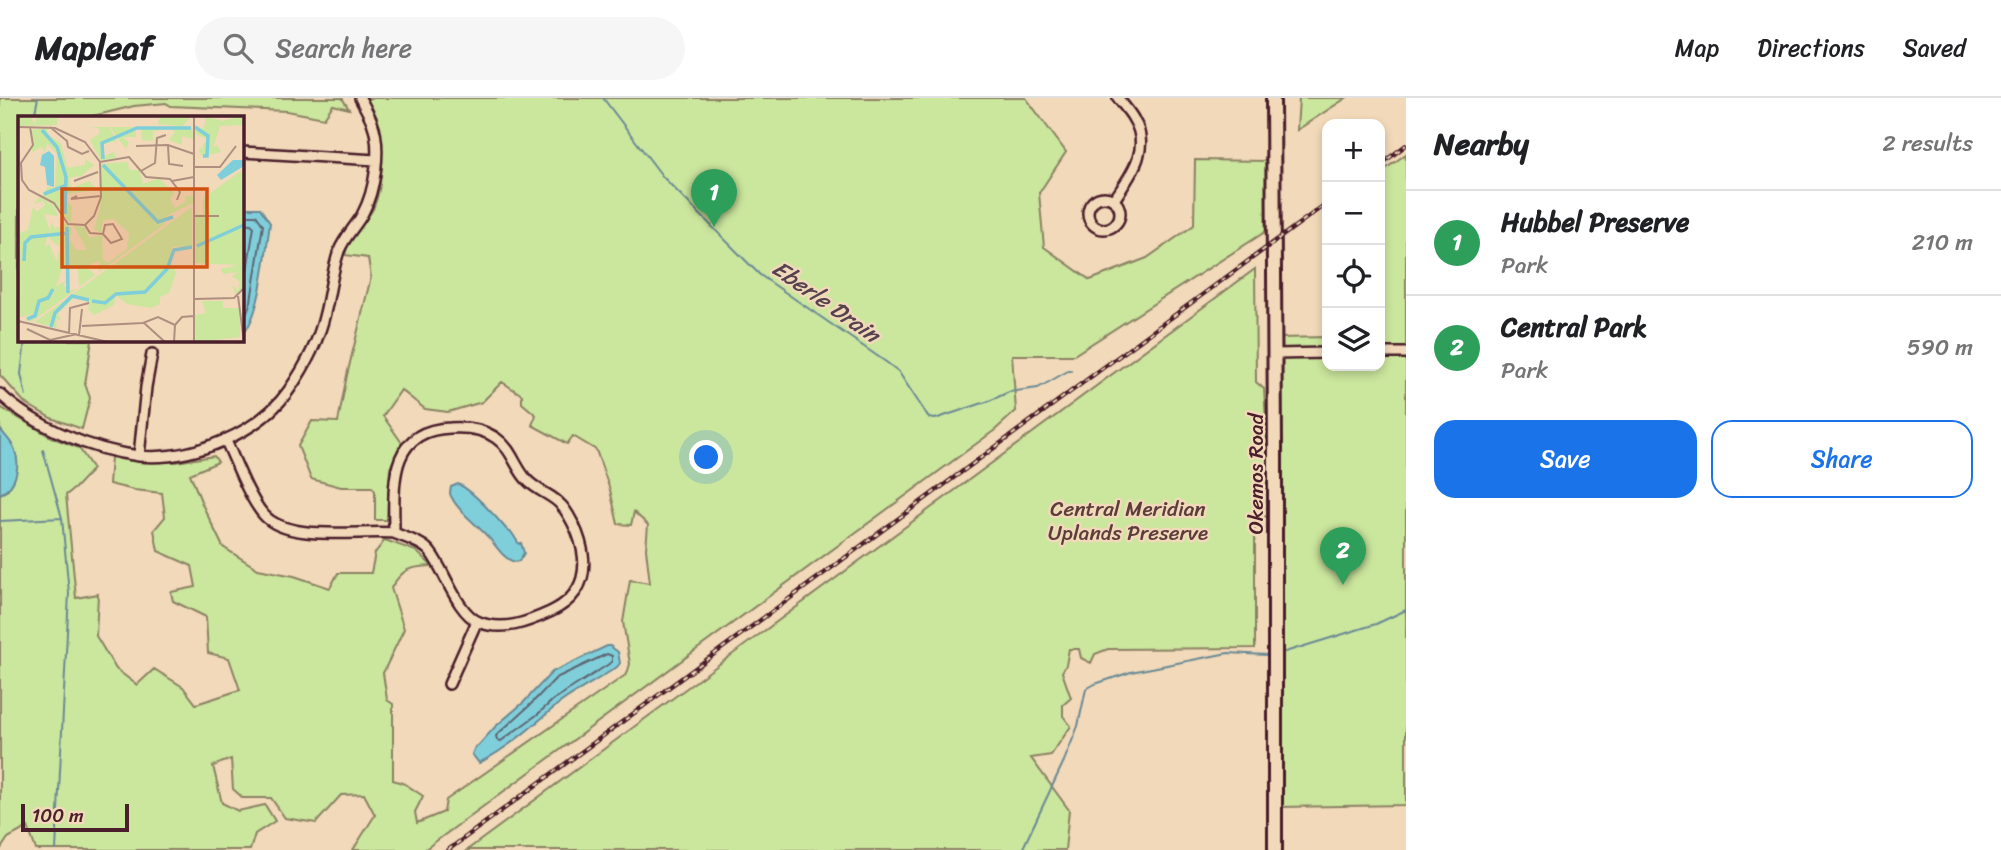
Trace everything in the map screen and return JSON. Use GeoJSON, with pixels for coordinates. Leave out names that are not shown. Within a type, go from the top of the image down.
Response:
{"type":"FeatureCollection","features":[{"type":"Feature","properties":{"kind":"street"},"geometry":{"type":"LineString","coordinates":[[0,394],[31,418],[61,433],[139,456],[176,455],[226,441],[256,423],[277,406],[311,354],[325,316],[336,260],[341,247],[360,219],[372,190],[376,137],[373,122],[360,98]]}},
{"type":"Feature","properties":{"kind":"street"},"geometry":{"type":"LineString","coordinates":[[1114,200],[1135,167],[1141,147],[1137,127],[1118,98]]}},
{"type":"Feature","properties":{"kind":"street","name":"Okemos Road"},"geometry":{"type":"LineString","coordinates":[[1273,98],[1275,850]]}},
{"type":"Feature","properties":{"kind":"street"},"geometry":{"type":"LineString","coordinates":[[243,152],[376,160]]}},
{"type":"Feature","properties":{"kind":"street"},"geometry":{"type":"LineString","coordinates":[[1274,354],[1322,353]]}},
{"type":"Feature","properties":{"kind":"street"},"geometry":{"type":"LineString","coordinates":[[1385,353],[1406,353]]}},
{"type":"Feature","properties":{"kind":"street"},"geometry":{"type":"LineString","coordinates":[[139,456],[152,354]]}},
{"type":"Feature","properties":{"kind":"street"},"geometry":{"type":"LineString","coordinates":[[226,441],[256,504],[271,522],[295,530],[394,533],[413,541],[430,551],[461,606],[477,621],[499,626],[513,625],[565,604],[576,592],[582,578],[585,561],[583,551],[570,517],[559,501],[531,484],[504,444],[480,431],[462,427],[444,428],[411,441],[396,468],[394,533]]}},
{"type":"Feature","properties":{"kind":"street"},"geometry":{"type":"LineString","coordinates":[[449,684],[477,621]]}},
{"type":"Feature","properties":{"kind":"green space"},"geometry":{"type":"Polygon","coordinates":[[[0,98],[342,98],[349,109],[333,105],[324,118],[287,111],[171,106],[166,103],[134,106],[93,116],[18,116],[18,341],[92,341],[85,384],[90,398],[82,429],[51,418],[25,403],[0,375],[0,98]]]}},
{"type":"Feature","properties":{"kind":"green space"},"geometry":{"type":"Polygon","coordinates":[[[366,98],[1026,98],[1066,152],[1039,193],[1044,247],[1090,280],[1147,258],[1194,225],[1195,160],[1268,161],[1268,230],[1074,355],[1012,355],[1016,411],[995,430],[424,850],[353,850],[375,815],[364,794],[341,795],[316,823],[285,818],[271,798],[243,798],[233,789],[231,759],[213,766],[222,803],[238,811],[265,805],[275,821],[255,834],[250,850],[36,850],[28,827],[8,838],[0,850],[0,494],[8,490],[15,450],[0,429],[0,407],[51,437],[79,448],[93,469],[66,495],[76,598],[98,594],[96,636],[116,669],[137,685],[154,669],[183,687],[196,704],[240,690],[229,658],[208,653],[206,617],[173,601],[171,592],[196,587],[192,566],[158,551],[154,530],[165,517],[162,493],[109,484],[111,457],[176,462],[214,456],[218,462],[190,474],[223,547],[258,569],[294,576],[330,588],[338,573],[371,573],[375,553],[385,540],[416,551],[432,566],[408,570],[399,576],[391,588],[404,629],[383,673],[387,700],[393,704],[393,780],[405,784],[423,796],[415,812],[417,823],[444,812],[446,800],[627,674],[630,664],[623,622],[630,580],[650,583],[646,549],[648,525],[634,512],[631,525],[618,524],[596,450],[573,436],[567,444],[532,425],[536,415],[522,403],[522,395],[502,382],[482,402],[448,412],[425,409],[401,390],[383,416],[402,443],[390,468],[387,520],[375,520],[375,491],[372,487],[341,487],[311,479],[298,446],[312,421],[338,422],[371,277],[368,258],[345,255],[350,240],[373,209],[380,182],[379,138],[366,98]]]}},
{"type":"Feature","properties":{"kind":"green space"},"geometry":{"type":"Polygon","coordinates":[[[1299,98],[1346,98],[1297,130],[1299,98]]]}},
{"type":"Feature","properties":{"kind":"green space"},"geometry":{"type":"Polygon","coordinates":[[[1406,154],[1406,805],[1280,807],[1278,338],[1322,337],[1322,371],[1385,371],[1385,169],[1406,154]]]}},
{"type":"Feature","properties":{"kind":"green space","name":"Central Meridian Uplands Preserve"},"geometry":{"type":"Polygon","coordinates":[[[1255,269],[1256,382],[1264,389],[1268,517],[1255,515],[1255,648],[1108,649],[1095,654],[1091,663],[1081,658],[1079,649],[1069,649],[1062,672],[1071,698],[1063,705],[1063,716],[1071,726],[1051,755],[1031,758],[1069,810],[1065,850],[467,850],[1255,269]]]}},
{"type":"Feature","properties":{"kind":"water"},"geometry":{"type":"Polygon","coordinates":[[[243,208],[260,208],[270,223],[258,299],[243,333],[243,208]]]}},
{"type":"Feature","properties":{"kind":"water"},"geometry":{"type":"Polygon","coordinates":[[[0,429],[13,445],[17,468],[14,481],[0,494],[0,429]]]}},
{"type":"Feature","properties":{"kind":"water"},"geometry":{"type":"Polygon","coordinates":[[[458,484],[477,498],[512,533],[519,544],[521,543],[524,553],[519,561],[514,562],[506,557],[459,508],[450,493],[451,487],[458,484]]]}},
{"type":"Feature","properties":{"kind":"water"},"geometry":{"type":"Polygon","coordinates":[[[607,646],[618,652],[620,663],[617,667],[564,700],[510,744],[479,763],[472,754],[475,747],[552,672],[607,646]]]}},
{"type":"Feature","properties":{"kind":"waterway"},"geometry":{"type":"LineString","coordinates":[[34,116],[38,98]]}},
{"type":"Feature","properties":{"kind":"waterway","name":"Eberle Drain"},"geometry":{"type":"LineString","coordinates":[[603,98],[663,177],[760,275],[898,371],[929,418],[935,419],[1009,392],[1038,388],[1071,371]]}},
{"type":"Feature","properties":{"kind":"waterway"},"geometry":{"type":"LineString","coordinates":[[25,341],[21,374],[26,396]]}},
{"type":"Feature","properties":{"kind":"waterway"},"geometry":{"type":"LineString","coordinates":[[43,450],[62,518],[69,593],[56,850]]}},
{"type":"Feature","properties":{"kind":"waterway"},"geometry":{"type":"LineString","coordinates":[[0,521],[62,518]]}},
{"type":"Feature","properties":{"kind":"waterway"},"geometry":{"type":"LineString","coordinates":[[1285,652],[1376,624],[1406,610]]}},
{"type":"Feature","properties":{"kind":"waterway"},"geometry":{"type":"LineString","coordinates":[[1022,850],[1078,726],[1086,689],[1131,672],[1228,653],[1267,655]]}},
{"type":"Feature","properties":{"kind":"railway"},"geometry":{"type":"LineString","coordinates":[[1385,161],[1406,145]]}},
{"type":"Feature","properties":{"kind":"railway"},"geometry":{"type":"LineString","coordinates":[[448,850],[1322,207]]}},
{"type":"Feature","properties":{"kind":"place","name":"Hubbel Preserve"},"geometry":{"type":"Point","coordinates":[714,227]}},
{"type":"Feature","properties":{"kind":"place","name":"Central Park"},"geometry":{"type":"Point","coordinates":[1343,585]}}]}
